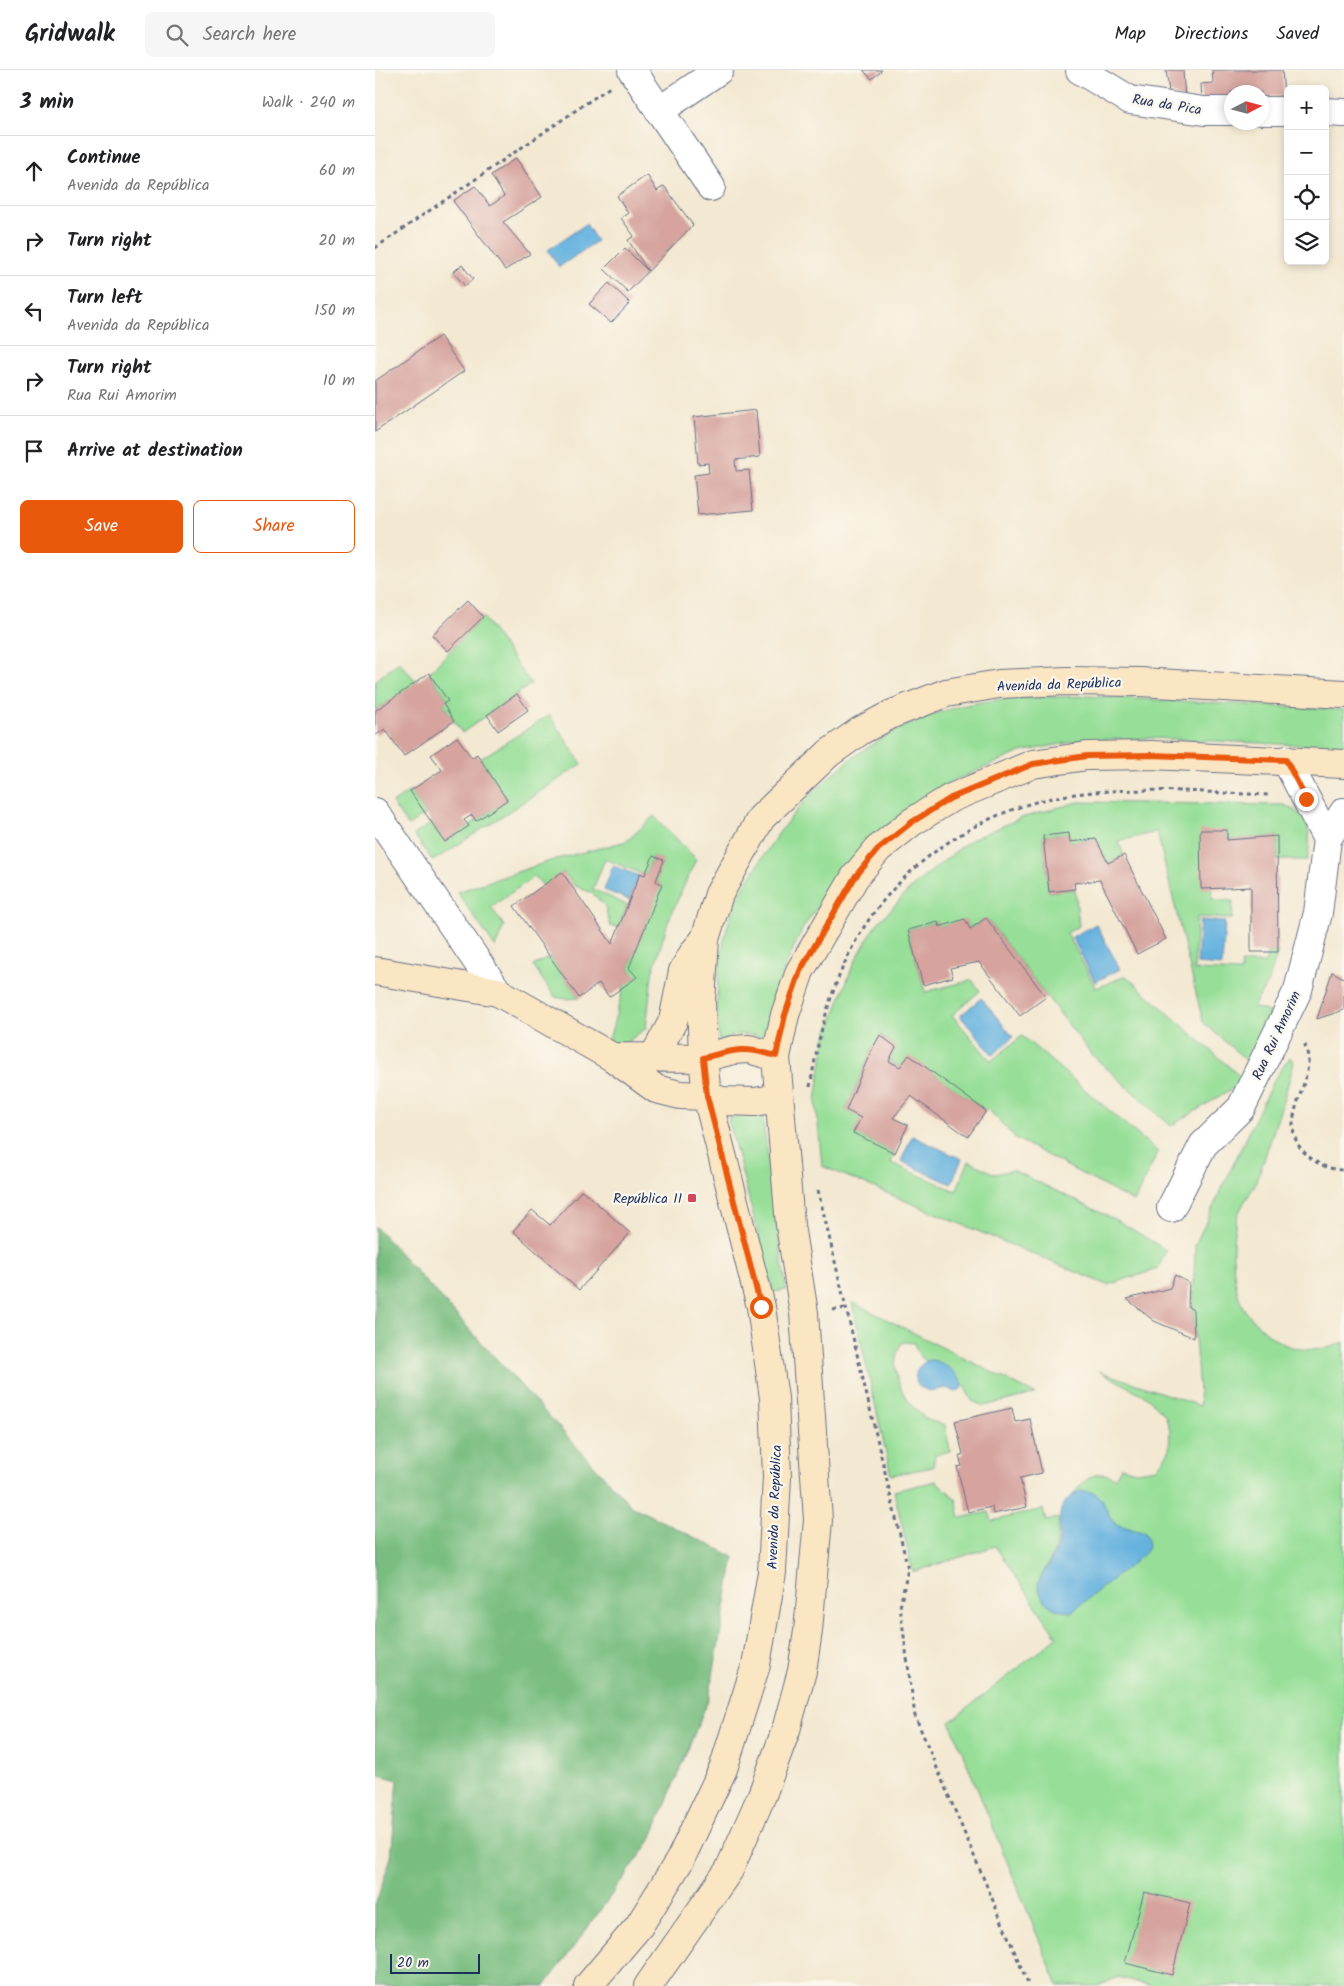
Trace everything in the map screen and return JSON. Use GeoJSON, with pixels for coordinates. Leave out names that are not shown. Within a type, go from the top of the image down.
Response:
{"type":"FeatureCollection","features":[{"type":"Feature","properties":{"kind":"main road","name":"Avenida da República"},"geometry":{"type":"LineString","coordinates":[[588,1986],[639,1926],[680,1860],[723,1769],[756,1665],[772,1572],[777,1477],[774,1398],[761,1307],[707,1096],[703,1058],[701,1001],[705,939],[719,894],[761,818],[829,753],[860,731],[901,710],[947,693],[999,684],[1140,682],[1344,694]]}},
{"type":"Feature","properties":{"kind":"main road"},"geometry":{"type":"LineString","coordinates":[[648,1986],[729,1870],[762,1795],[786,1730],[802,1671],[807,1641],[818,1520],[804,1313],[790,1225],[776,1056],[785,1015],[800,971],[855,877],[878,849],[912,822],[951,798],[1033,764],[1087,756],[1151,755],[1344,764]]}},
{"type":"Feature","properties":{"kind":"main road"},"geometry":{"type":"LineString","coordinates":[[653,1058],[673,1021],[683,971],[694,952],[705,939]]}},
{"type":"Feature","properties":{"kind":"main road"},"geometry":{"type":"LineString","coordinates":[[375,971],[498,992],[612,1057],[656,1089],[680,1095],[707,1096],[722,1101],[741,1102],[778,1098]]}},
{"type":"Feature","properties":{"kind":"main road"},"geometry":{"type":"LineString","coordinates":[[612,1057],[653,1058],[677,1056],[703,1058],[733,1050],[749,1049],[776,1056]]}},
{"type":"Feature","properties":{"kind":"street"},"geometry":{"type":"LineString","coordinates":[[659,111],[719,70]]}},
{"type":"Feature","properties":{"kind":"street","name":"Rua da Pica"},"geometry":{"type":"LineString","coordinates":[[1080,70],[1129,100],[1204,111],[1224,111]]}},
{"type":"Feature","properties":{"kind":"street"},"geometry":{"type":"LineString","coordinates":[[632,71],[711,187]]}},
{"type":"Feature","properties":{"kind":"street"},"geometry":{"type":"LineString","coordinates":[[1269,111],[1284,112]]}},
{"type":"Feature","properties":{"kind":"street"},"geometry":{"type":"LineString","coordinates":[[1329,112],[1344,113]]}},
{"type":"Feature","properties":{"kind":"street"},"geometry":{"type":"LineString","coordinates":[[1286,760],[1327,839]]}},
{"type":"Feature","properties":{"kind":"street"},"geometry":{"type":"LineString","coordinates":[[375,812],[498,992]]}},
{"type":"Feature","properties":{"kind":"street","name":"Rua Rui Amorim"},"geometry":{"type":"LineString","coordinates":[[1171,1208],[1203,1146],[1241,1108],[1298,990],[1318,913],[1327,839],[1344,812]]}},
{"type":"Feature","properties":{"kind":"path"},"geometry":{"type":"LineString","coordinates":[[375,248],[632,71]]}},
{"type":"Feature","properties":{"kind":"path"},"geometry":{"type":"LineString","coordinates":[[808,1094],[818,1043],[831,996],[851,949],[883,902],[932,853],[979,824],[1030,803],[1075,794],[1116,791],[1276,795]]}},
{"type":"Feature","properties":{"kind":"path"},"geometry":{"type":"LineString","coordinates":[[1283,1023],[1298,1034],[1307,1053],[1308,1063],[1293,1121],[1296,1139],[1308,1156],[1318,1164],[1344,1170]]}},
{"type":"Feature","properties":{"kind":"path"},"geometry":{"type":"LineString","coordinates":[[818,1188],[908,1569],[900,1607],[915,1716],[1029,1986]]}},
{"type":"Feature","properties":{"kind":"green space"},"geometry":{"type":"Polygon","coordinates":[[[483,617],[531,684],[462,733],[443,704],[448,700],[429,673],[483,617]]]}},
{"type":"Feature","properties":{"kind":"green space"},"geometry":{"type":"Polygon","coordinates":[[[399,662],[417,682],[375,711],[375,681],[399,662]]]}},
{"type":"Feature","properties":{"kind":"green space"},"geometry":{"type":"Polygon","coordinates":[[[1086,696],[1344,710],[1344,747],[1150,738],[1082,740],[1021,752],[957,779],[904,812],[869,841],[841,873],[803,928],[785,967],[763,1037],[740,1035],[719,1042],[717,990],[721,954],[735,904],[774,840],[793,815],[838,769],[863,750],[890,734],[919,720],[950,709],[1001,700],[1086,696]]]}},
{"type":"Feature","properties":{"kind":"green space"},"geometry":{"type":"Polygon","coordinates":[[[549,715],[582,764],[433,861],[414,835],[432,823],[445,842],[507,800],[480,759],[549,715]]]}},
{"type":"Feature","properties":{"kind":"green space"},"geometry":{"type":"Polygon","coordinates":[[[410,791],[426,814],[408,826],[392,803],[410,791]]]}},
{"type":"Feature","properties":{"kind":"green space"},"geometry":{"type":"Polygon","coordinates":[[[1078,802],[1284,805],[1293,809],[1304,820],[1309,834],[1307,860],[1277,860],[1277,836],[1227,840],[1227,830],[1212,888],[1212,899],[1233,901],[1232,919],[1197,917],[1194,970],[1241,972],[1241,963],[1265,963],[1268,952],[1278,952],[1268,982],[1253,1007],[1270,1012],[1248,1062],[1203,1022],[1157,832],[1118,841],[1124,855],[1108,863],[1096,839],[1070,842],[1069,833],[1043,836],[1049,892],[1075,889],[1079,926],[1067,933],[1096,988],[1126,976],[1243,1079],[1241,1083],[1171,1126],[1092,1055],[986,918],[970,929],[965,920],[939,927],[937,922],[908,930],[925,992],[972,980],[980,991],[952,1015],[991,1061],[1022,1036],[1158,1152],[1134,1202],[1015,1138],[988,1109],[986,1111],[909,1056],[900,1067],[889,1061],[896,1047],[881,1035],[871,1051],[846,1110],[861,1118],[854,1133],[895,1153],[891,1163],[956,1191],[969,1161],[995,1174],[1013,1170],[1120,1222],[1166,1250],[1158,1269],[1107,1285],[822,1166],[816,1101],[825,1039],[853,965],[875,926],[914,885],[970,840],[1021,818],[1078,802]]]}},
{"type":"Feature","properties":{"kind":"green space"},"geometry":{"type":"Polygon","coordinates":[[[654,816],[696,859],[669,919],[652,974],[646,1028],[615,1051],[607,1047],[624,986],[636,977],[629,968],[661,884],[656,881],[663,860],[653,856],[645,875],[605,859],[593,889],[627,905],[619,927],[610,926],[605,906],[592,893],[575,886],[563,872],[543,886],[535,876],[491,907],[504,926],[495,947],[457,892],[553,860],[627,841],[654,816]]]}},
{"type":"Feature","properties":{"kind":"green space"},"geometry":{"type":"Polygon","coordinates":[[[550,957],[579,998],[566,999],[555,997],[533,966],[550,957]]]}},
{"type":"Feature","properties":{"kind":"green space"},"geometry":{"type":"Polygon","coordinates":[[[1290,1057],[1294,1062],[1272,1134],[1256,1182],[1237,1218],[1233,1238],[1233,1263],[1236,1288],[1243,1307],[1272,1337],[1289,1346],[1307,1350],[1326,1348],[1344,1342],[1344,1986],[1152,1986],[1118,1977],[1098,1986],[1058,1986],[950,1722],[1057,1637],[995,1546],[913,1572],[894,1491],[936,1481],[956,1499],[960,1518],[989,1512],[992,1521],[1043,1509],[1046,1521],[1058,1518],[1058,1538],[1054,1553],[1038,1583],[1042,1596],[1048,1604],[1052,1607],[1071,1612],[1131,1529],[1115,1524],[1105,1509],[1103,1500],[1095,1495],[1085,1492],[1072,1496],[1086,1480],[1096,1475],[1102,1474],[1115,1478],[1121,1467],[1136,1471],[1157,1468],[1169,1451],[1170,1430],[1165,1415],[1147,1397],[1099,1371],[1200,1406],[1193,1310],[1195,1245],[1274,1079],[1290,1057]]]}},
{"type":"Feature","properties":{"kind":"green space"},"geometry":{"type":"Polygon","coordinates":[[[762,1114],[786,1290],[773,1292],[728,1118],[762,1114]]]}},
{"type":"Feature","properties":{"kind":"green space"},"geometry":{"type":"Polygon","coordinates":[[[375,1226],[631,1506],[734,1557],[709,1698],[650,1842],[545,1986],[375,1986],[375,1906],[391,1857],[398,1780],[375,1774],[375,1226]]]}},
{"type":"Feature","properties":{"kind":"green space"},"geometry":{"type":"Polygon","coordinates":[[[852,1302],[1035,1394],[984,1406],[972,1401],[960,1378],[940,1362],[926,1361],[920,1356],[915,1343],[903,1342],[895,1362],[899,1384],[910,1404],[918,1412],[930,1420],[945,1425],[950,1451],[935,1455],[933,1467],[891,1475],[852,1302]]]}},
{"type":"Feature","properties":{"kind":"water"},"geometry":{"type":"Polygon","coordinates":[[[586,224],[597,241],[559,267],[548,250],[586,224]]]}},
{"type":"Feature","properties":{"kind":"water"},"geometry":{"type":"Polygon","coordinates":[[[613,866],[639,876],[629,900],[604,890],[613,866]]]}},
{"type":"Feature","properties":{"kind":"water"},"geometry":{"type":"Polygon","coordinates":[[[1200,920],[1225,922],[1222,966],[1197,964],[1200,920]]]}},
{"type":"Feature","properties":{"kind":"water"},"geometry":{"type":"Polygon","coordinates":[[[1096,924],[1120,969],[1095,982],[1072,937],[1096,924]]]}},
{"type":"Feature","properties":{"kind":"water"},"geometry":{"type":"Polygon","coordinates":[[[981,998],[1013,1037],[993,1055],[960,1016],[981,998]]]}},
{"type":"Feature","properties":{"kind":"water"},"geometry":{"type":"Polygon","coordinates":[[[912,1136],[962,1159],[951,1184],[901,1161],[912,1136]]]}},
{"type":"Feature","properties":{"kind":"water"},"geometry":{"type":"Polygon","coordinates":[[[930,1360],[939,1362],[954,1372],[963,1385],[961,1389],[955,1392],[947,1388],[929,1391],[920,1387],[916,1379],[917,1371],[922,1364],[930,1360]]]}},
{"type":"Feature","properties":{"kind":"water"},"geometry":{"type":"Polygon","coordinates":[[[1081,1491],[1100,1497],[1115,1524],[1145,1533],[1148,1545],[1143,1555],[1071,1612],[1048,1604],[1041,1596],[1038,1583],[1057,1548],[1061,1509],[1071,1497],[1081,1491]]]}},
{"type":"Feature","properties":{"kind":"building"},"geometry":{"type":"Polygon","coordinates":[[[863,70],[882,70],[872,79],[863,70]]]}},
{"type":"Feature","properties":{"kind":"building"},"geometry":{"type":"Polygon","coordinates":[[[1166,70],[1183,70],[1185,100],[1169,92],[1166,70]]]}},
{"type":"Feature","properties":{"kind":"building"},"geometry":{"type":"Polygon","coordinates":[[[1212,70],[1282,70],[1284,96],[1269,97],[1269,85],[1224,85],[1224,100],[1202,102],[1201,84],[1213,83],[1212,70]]]}},
{"type":"Feature","properties":{"kind":"building"},"geometry":{"type":"Polygon","coordinates":[[[516,158],[542,197],[503,222],[530,254],[505,270],[453,201],[475,186],[490,206],[504,196],[491,175],[516,158]]]}},
{"type":"Feature","properties":{"kind":"building"},"geometry":{"type":"Polygon","coordinates":[[[647,175],[657,191],[664,186],[693,225],[628,292],[604,269],[625,248],[648,271],[628,240],[634,236],[621,218],[628,213],[617,196],[647,175]]]}},
{"type":"Feature","properties":{"kind":"building"},"geometry":{"type":"Polygon","coordinates":[[[462,265],[473,279],[465,286],[453,272],[462,265]]]}},
{"type":"Feature","properties":{"kind":"building"},"geometry":{"type":"Polygon","coordinates":[[[609,283],[630,303],[611,323],[589,304],[609,283]]]}},
{"type":"Feature","properties":{"kind":"building"},"geometry":{"type":"Polygon","coordinates":[[[440,336],[464,371],[375,432],[375,381],[440,336]]]}},
{"type":"Feature","properties":{"kind":"building"},"geometry":{"type":"Polygon","coordinates":[[[756,410],[760,457],[735,460],[736,471],[749,470],[753,510],[698,515],[694,475],[709,473],[708,463],[698,464],[694,417],[756,410]]]}},
{"type":"Feature","properties":{"kind":"building"},"geometry":{"type":"Polygon","coordinates":[[[468,600],[483,617],[448,651],[432,635],[468,600]]]}},
{"type":"Feature","properties":{"kind":"building"},"geometry":{"type":"Polygon","coordinates":[[[429,673],[448,701],[443,704],[454,721],[404,756],[385,729],[376,735],[375,711],[429,673]]]}},
{"type":"Feature","properties":{"kind":"building"},"geometry":{"type":"Polygon","coordinates":[[[517,694],[528,710],[498,731],[487,715],[517,694]]]}},
{"type":"Feature","properties":{"kind":"building"},"geometry":{"type":"Polygon","coordinates":[[[457,737],[472,758],[477,754],[507,800],[476,821],[472,815],[464,820],[469,826],[445,842],[410,791],[442,770],[431,755],[457,737]]]}},
{"type":"Feature","properties":{"kind":"building"},"geometry":{"type":"Polygon","coordinates":[[[1200,830],[1227,830],[1227,840],[1277,836],[1278,952],[1251,952],[1251,887],[1201,889],[1200,830]]]}},
{"type":"Feature","properties":{"kind":"building"},"geometry":{"type":"Polygon","coordinates":[[[1069,833],[1070,842],[1096,839],[1108,863],[1124,855],[1166,939],[1137,954],[1100,880],[1074,883],[1075,889],[1049,892],[1043,836],[1069,833]]]}},
{"type":"Feature","properties":{"kind":"building"},"geometry":{"type":"Polygon","coordinates":[[[653,856],[664,860],[656,881],[662,884],[629,968],[637,977],[609,997],[599,983],[579,998],[514,906],[562,872],[612,944],[640,873],[645,875],[653,856]]]}},
{"type":"Feature","properties":{"kind":"building"},"geometry":{"type":"Polygon","coordinates":[[[986,918],[1046,997],[1020,1016],[979,962],[950,968],[953,977],[923,985],[908,930],[938,922],[939,927],[965,919],[970,929],[986,918]]]}},
{"type":"Feature","properties":{"kind":"building"},"geometry":{"type":"Polygon","coordinates":[[[1332,972],[1344,978],[1344,1010],[1317,1019],[1332,972]]]}},
{"type":"Feature","properties":{"kind":"building"},"geometry":{"type":"Polygon","coordinates":[[[880,1035],[896,1047],[889,1061],[900,1067],[909,1055],[986,1111],[968,1137],[911,1096],[893,1118],[908,1125],[895,1153],[853,1133],[861,1118],[846,1110],[871,1051],[880,1035]]]}},
{"type":"Feature","properties":{"kind":"building"},"geometry":{"type":"Polygon","coordinates":[[[582,1190],[630,1233],[579,1290],[513,1231],[532,1210],[550,1225],[582,1190]]]}},
{"type":"Feature","properties":{"kind":"building"},"geometry":{"type":"Polygon","coordinates":[[[1175,1275],[1189,1283],[1188,1307],[1193,1310],[1194,1338],[1154,1321],[1127,1299],[1170,1288],[1175,1275]]]}},
{"type":"Feature","properties":{"kind":"building"},"geometry":{"type":"Polygon","coordinates":[[[1012,1408],[1015,1422],[1030,1419],[1042,1473],[1020,1478],[1027,1507],[993,1514],[992,1507],[968,1512],[957,1467],[962,1466],[959,1456],[963,1454],[955,1421],[1012,1408]]]}},
{"type":"Feature","properties":{"kind":"building"},"geometry":{"type":"Polygon","coordinates":[[[1144,1892],[1190,1903],[1172,1975],[1125,1963],[1144,1892]]]}},
{"type":"Feature","properties":{"kind":"place","name":"República II"},"geometry":{"type":"Point","coordinates":[692,1198]}},
{"type":"Feature","properties":{"kind":"route"},"geometry":{"type":"LineString","coordinates":[[761,1307],[707,1096],[703,1058],[733,1050],[749,1049],[776,1056],[785,1015],[800,971],[855,877],[878,849],[912,822],[951,798],[1033,764],[1087,756],[1151,755],[1286,760],[1306,799]]}}]}
